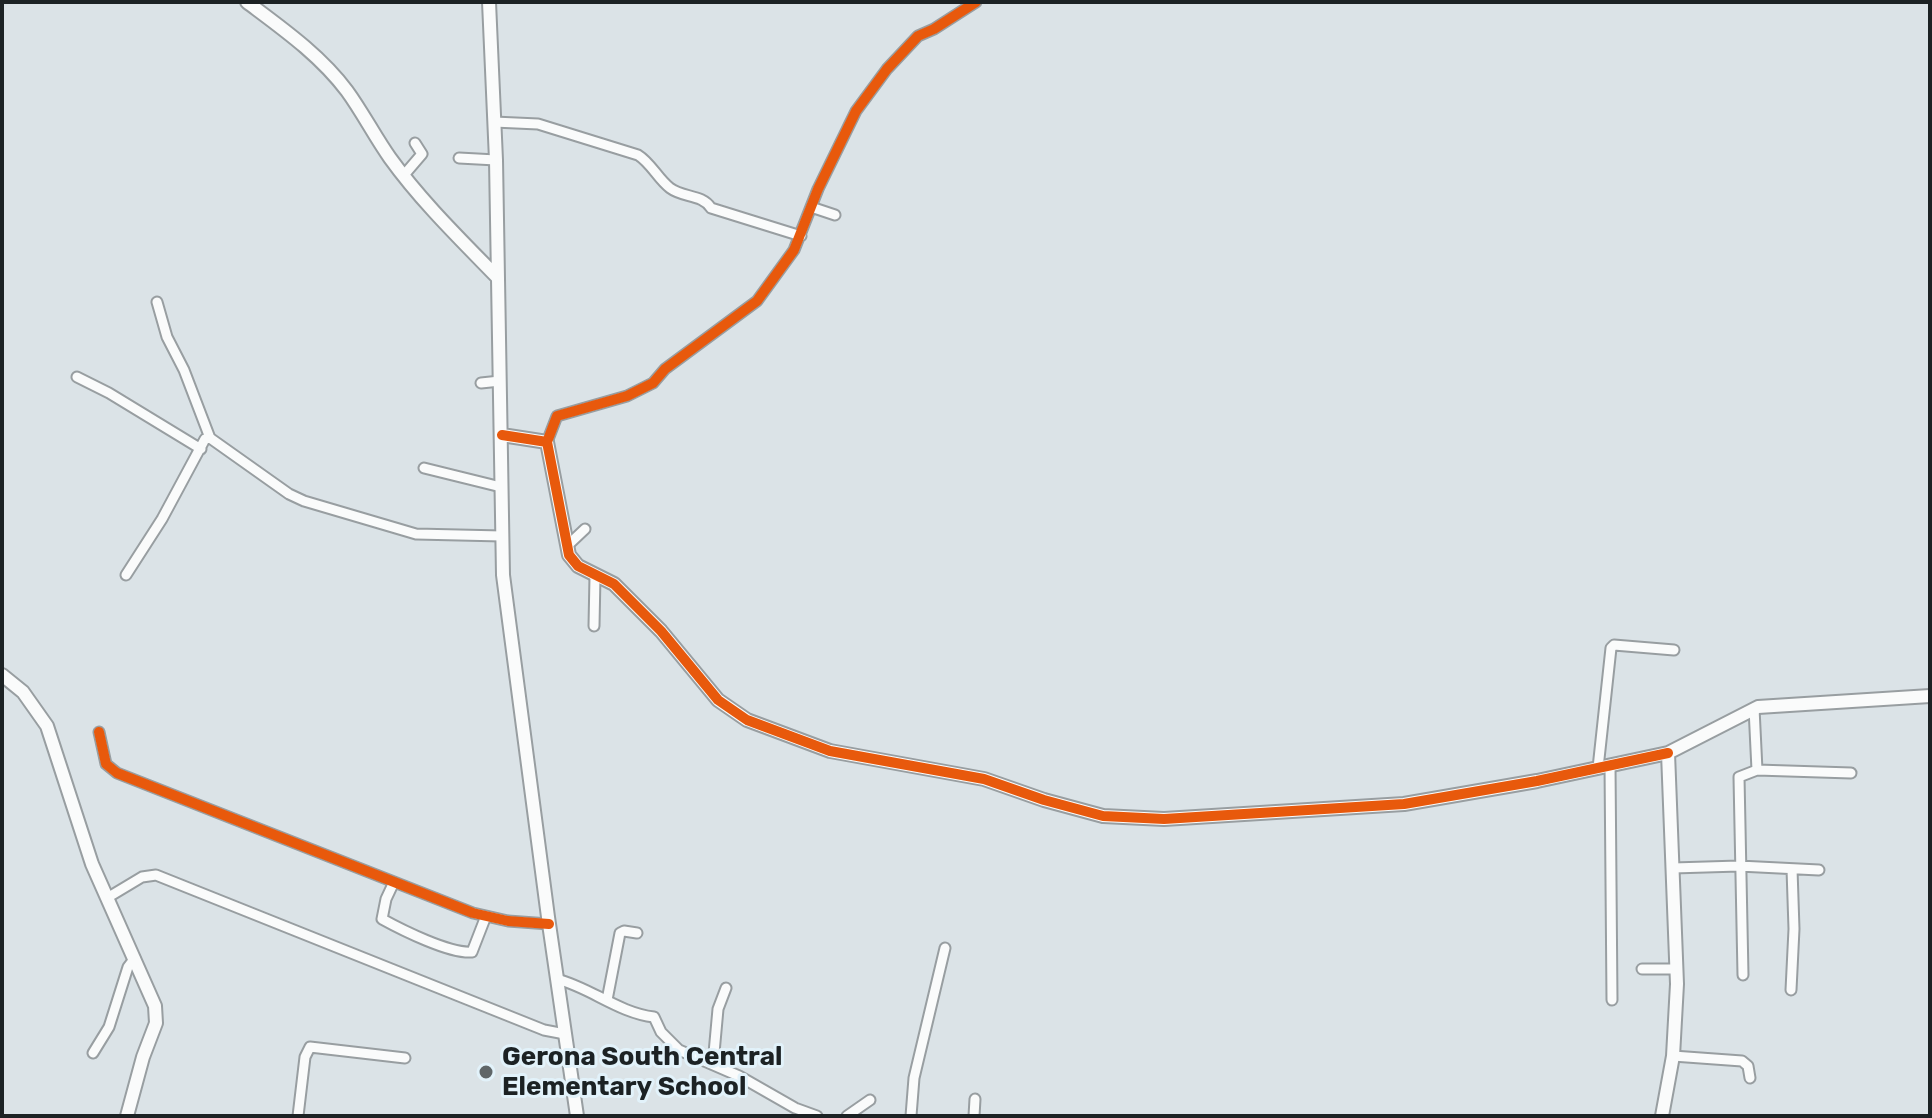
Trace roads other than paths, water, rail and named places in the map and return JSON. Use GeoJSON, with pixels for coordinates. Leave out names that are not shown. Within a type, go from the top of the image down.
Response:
{"type":"FeatureCollection","features":[{"type":"Feature","properties":{"kind":"street"},"geometry":{"type":"LineString","coordinates":[[247,2],[288,32],[332,74],[348,92],[391,160],[448,227],[497,277]]}},
{"type":"Feature","properties":{"kind":"street"},"geometry":{"type":"LineString","coordinates":[[489,2],[496,160],[502,536],[506,606],[577,1116]]}},
{"type":"Feature","properties":{"kind":"street"},"geometry":{"type":"LineString","coordinates":[[976,2],[918,36],[887,69],[856,111],[794,250],[757,301],[665,369],[653,383],[627,396],[557,416],[547,442],[567,546],[573,562],[614,584],[661,631],[718,700],[747,720],[830,751],[984,779],[1103,816],[1164,819],[1404,804],[1668,753],[1754,708],[1791,703],[1930,696]]}},
{"type":"Feature","properties":{"kind":"street"},"geometry":{"type":"LineString","coordinates":[[494,122],[538,124],[638,155],[673,191],[706,201],[711,208],[801,236]]}},
{"type":"Feature","properties":{"kind":"street"},"geometry":{"type":"LineString","coordinates":[[404,175],[422,154],[415,143]]}},
{"type":"Feature","properties":{"kind":"street"},"geometry":{"type":"LineString","coordinates":[[459,158],[496,160]]}},
{"type":"Feature","properties":{"kind":"street"},"geometry":{"type":"LineString","coordinates":[[811,207],[835,215]]}},
{"type":"Feature","properties":{"kind":"street"},"geometry":{"type":"LineString","coordinates":[[157,302],[167,337],[184,370],[210,438],[289,494],[416,534],[502,536]]}},
{"type":"Feature","properties":{"kind":"street"},"geometry":{"type":"LineString","coordinates":[[77,377],[201,449]]}},
{"type":"Feature","properties":{"kind":"street"},"geometry":{"type":"LineString","coordinates":[[481,383],[500,381]]}},
{"type":"Feature","properties":{"kind":"street"},"geometry":{"type":"LineString","coordinates":[[502,435],[547,442]]}},
{"type":"Feature","properties":{"kind":"street"},"geometry":{"type":"LineString","coordinates":[[126,575],[162,519],[205,439],[210,438]]}},
{"type":"Feature","properties":{"kind":"street"},"geometry":{"type":"LineString","coordinates":[[424,468],[501,487]]}},
{"type":"Feature","properties":{"kind":"street"},"geometry":{"type":"LineString","coordinates":[[567,546],[585,529]]}},
{"type":"Feature","properties":{"kind":"street"},"geometry":{"type":"LineString","coordinates":[[594,626],[595,576]]}},
{"type":"Feature","properties":{"kind":"street"},"geometry":{"type":"LineString","coordinates":[[1612,1000],[1604,766],[1611,648],[1614,645],[1674,650]]}},
{"type":"Feature","properties":{"kind":"street"},"geometry":{"type":"LineString","coordinates":[[2,675],[23,692],[47,726],[87,849],[157,1015],[127,1116]]}},
{"type":"Feature","properties":{"kind":"street"},"geometry":{"type":"LineString","coordinates":[[1754,708],[1757,770]]}},
{"type":"Feature","properties":{"kind":"street"},"geometry":{"type":"LineString","coordinates":[[99,732],[110,770],[486,916],[549,924]]}},
{"type":"Feature","properties":{"kind":"street"},"geometry":{"type":"LineString","coordinates":[[1662,1116],[1673,1056],[1677,969],[1668,753]]}},
{"type":"Feature","properties":{"kind":"street"},"geometry":{"type":"LineString","coordinates":[[1743,975],[1738,780],[1741,775],[1757,770],[1851,773]]}},
{"type":"Feature","properties":{"kind":"street"},"geometry":{"type":"LineString","coordinates":[[1673,868],[1739,866],[1819,870]]}},
{"type":"Feature","properties":{"kind":"street"},"geometry":{"type":"LineString","coordinates":[[1791,990],[1794,929],[1792,869]]}},
{"type":"Feature","properties":{"kind":"street"},"geometry":{"type":"LineString","coordinates":[[107,898],[142,877],[156,875],[544,1030],[565,1034]]}},
{"type":"Feature","properties":{"kind":"street"},"geometry":{"type":"LineString","coordinates":[[394,882],[382,919],[433,942],[462,952],[472,952],[486,916]]}},
{"type":"Feature","properties":{"kind":"street"},"geometry":{"type":"LineString","coordinates":[[607,1000],[620,933],[637,933]]}},
{"type":"Feature","properties":{"kind":"street"},"geometry":{"type":"LineString","coordinates":[[911,1116],[914,1078],[945,948]]}},
{"type":"Feature","properties":{"kind":"street"},"geometry":{"type":"LineString","coordinates":[[93,1053],[109,1027],[128,967],[135,958]]}},
{"type":"Feature","properties":{"kind":"street"},"geometry":{"type":"LineString","coordinates":[[1642,969],[1677,969]]}},
{"type":"Feature","properties":{"kind":"street"},"geometry":{"type":"LineString","coordinates":[[557,979],[644,1016],[654,1017],[661,1032],[675,1047],[739,1076],[795,1108],[817,1116]]}},
{"type":"Feature","properties":{"kind":"street"},"geometry":{"type":"LineString","coordinates":[[713,1064],[718,1009],[726,988]]}},
{"type":"Feature","properties":{"kind":"street"},"geometry":{"type":"LineString","coordinates":[[298,1116],[305,1057],[310,1047],[405,1058]]}},
{"type":"Feature","properties":{"kind":"street"},"geometry":{"type":"LineString","coordinates":[[1673,1056],[1742,1061],[1749,1068],[1750,1078]]}},
{"type":"Feature","properties":{"kind":"street"},"geometry":{"type":"LineString","coordinates":[[974,1116],[975,1099]]}},
{"type":"Feature","properties":{"kind":"street"},"geometry":{"type":"LineString","coordinates":[[847,1116],[870,1100]]}},
{"type":"Feature","properties":{"kind":"place","name":"Gerona South Central Elementary School"},"geometry":{"type":"Point","coordinates":[486,1072]}}]}
